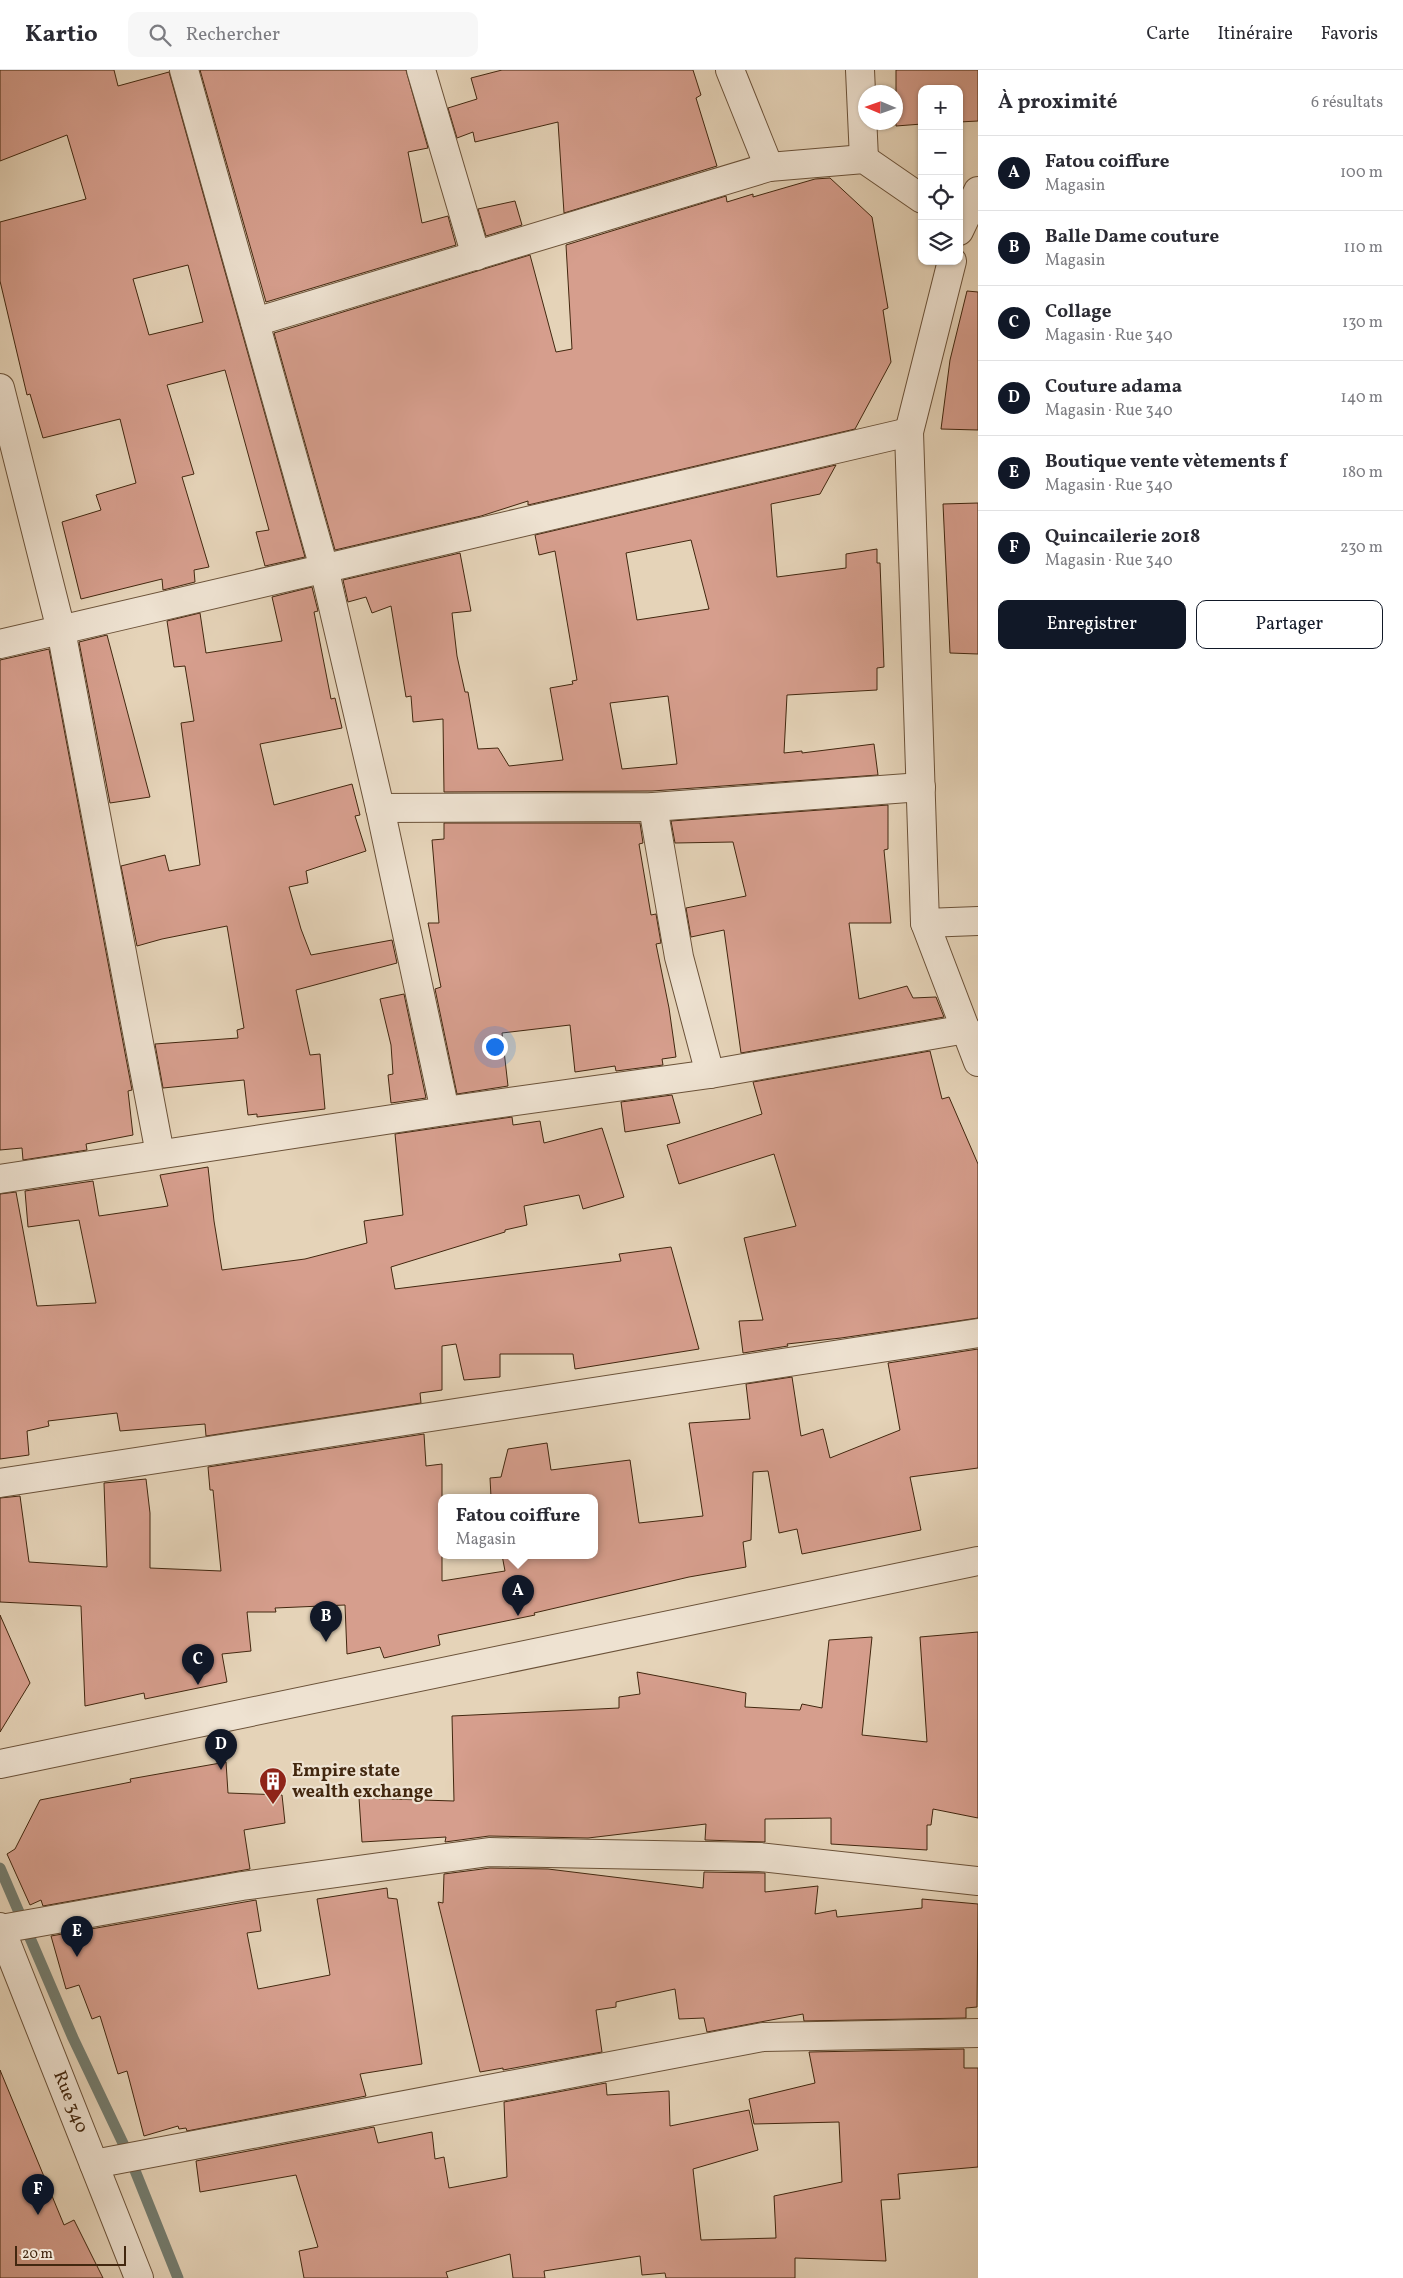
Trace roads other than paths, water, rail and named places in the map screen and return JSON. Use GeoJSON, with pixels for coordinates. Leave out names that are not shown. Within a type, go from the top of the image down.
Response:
{"type":"FeatureCollection","features":[{"type":"Feature","properties":{"kind":"street"},"geometry":{"type":"LineString","coordinates":[[184,70],[324,568],[380,808],[444,1111]]}},
{"type":"Feature","properties":{"kind":"street"},"geometry":{"type":"LineString","coordinates":[[421,70],[476,256]]}},
{"type":"Feature","properties":{"kind":"street"},"geometry":{"type":"LineString","coordinates":[[730,70],[769,167]]}},
{"type":"Feature","properties":{"kind":"street"},"geometry":{"type":"LineString","coordinates":[[860,70],[864,159]]}},
{"type":"Feature","properties":{"kind":"street"},"geometry":{"type":"LineString","coordinates":[[255,322],[769,167],[864,159],[918,196]]}},
{"type":"Feature","properties":{"kind":"street"},"geometry":{"type":"LineString","coordinates":[[963,221],[978,191]]}},
{"type":"Feature","properties":{"kind":"street"},"geometry":{"type":"LineString","coordinates":[[951,265],[909,432],[925,923],[978,1062]]}},
{"type":"Feature","properties":{"kind":"street"},"geometry":{"type":"LineString","coordinates":[[0,388],[60,630],[160,1154]]}},
{"type":"Feature","properties":{"kind":"street"},"geometry":{"type":"LineString","coordinates":[[0,644],[909,432]]}},
{"type":"Feature","properties":{"kind":"street"},"geometry":{"type":"LineString","coordinates":[[380,808],[653,807],[921,787]]}},
{"type":"Feature","properties":{"kind":"street"},"geometry":{"type":"LineString","coordinates":[[653,807],[679,957],[710,1074]]}},
{"type":"Feature","properties":{"kind":"street"},"geometry":{"type":"LineString","coordinates":[[925,923],[978,921]]}},
{"type":"Feature","properties":{"kind":"street"},"geometry":{"type":"LineString","coordinates":[[0,1179],[444,1111],[710,1074],[966,1029]]}},
{"type":"Feature","properties":{"kind":"street"},"geometry":{"type":"LineString","coordinates":[[0,1484],[978,1333]]}},
{"type":"Feature","properties":{"kind":"street"},"geometry":{"type":"LineString","coordinates":[[0,1764],[978,1561]]}},
{"type":"Feature","properties":{"kind":"street"},"geometry":{"type":"LineString","coordinates":[[0,1928],[242,1886],[489,1852],[760,1858],[978,1881]]}},
{"type":"Feature","properties":{"kind":"street","name":"Rue 340"},"geometry":{"type":"LineString","coordinates":[[0,1928],[139,2278]]}},
{"type":"Feature","properties":{"kind":"street"},"geometry":{"type":"LineString","coordinates":[[94,2164],[763,2037],[978,2033]]}},
{"type":"Feature","properties":{"kind":"waterway"},"geometry":{"type":"LineString","coordinates":[[0,1868],[73,2038],[130,2158],[178,2278]]}},
{"type":"Feature","properties":{"kind":"place","name":"Fatou coiffure"},"geometry":{"type":"Point","coordinates":[518,1616]}},
{"type":"Feature","properties":{"kind":"place","name":"Balle Dame couture"},"geometry":{"type":"Point","coordinates":[326,1642]}},
{"type":"Feature","properties":{"kind":"place","name":"Collage"},"geometry":{"type":"Point","coordinates":[198,1685]}},
{"type":"Feature","properties":{"kind":"place","name":"Couture adama"},"geometry":{"type":"Point","coordinates":[221,1770]}},
{"type":"Feature","properties":{"kind":"place","name":"Empire state wealth exchange"},"geometry":{"type":"Point","coordinates":[273,1805]}},
{"type":"Feature","properties":{"kind":"place","name":"Boutique vente vètements f"},"geometry":{"type":"Point","coordinates":[77,1957]}},
{"type":"Feature","properties":{"kind":"place","name":"Quincailerie 2018"},"geometry":{"type":"Point","coordinates":[38,2215]}}]}
